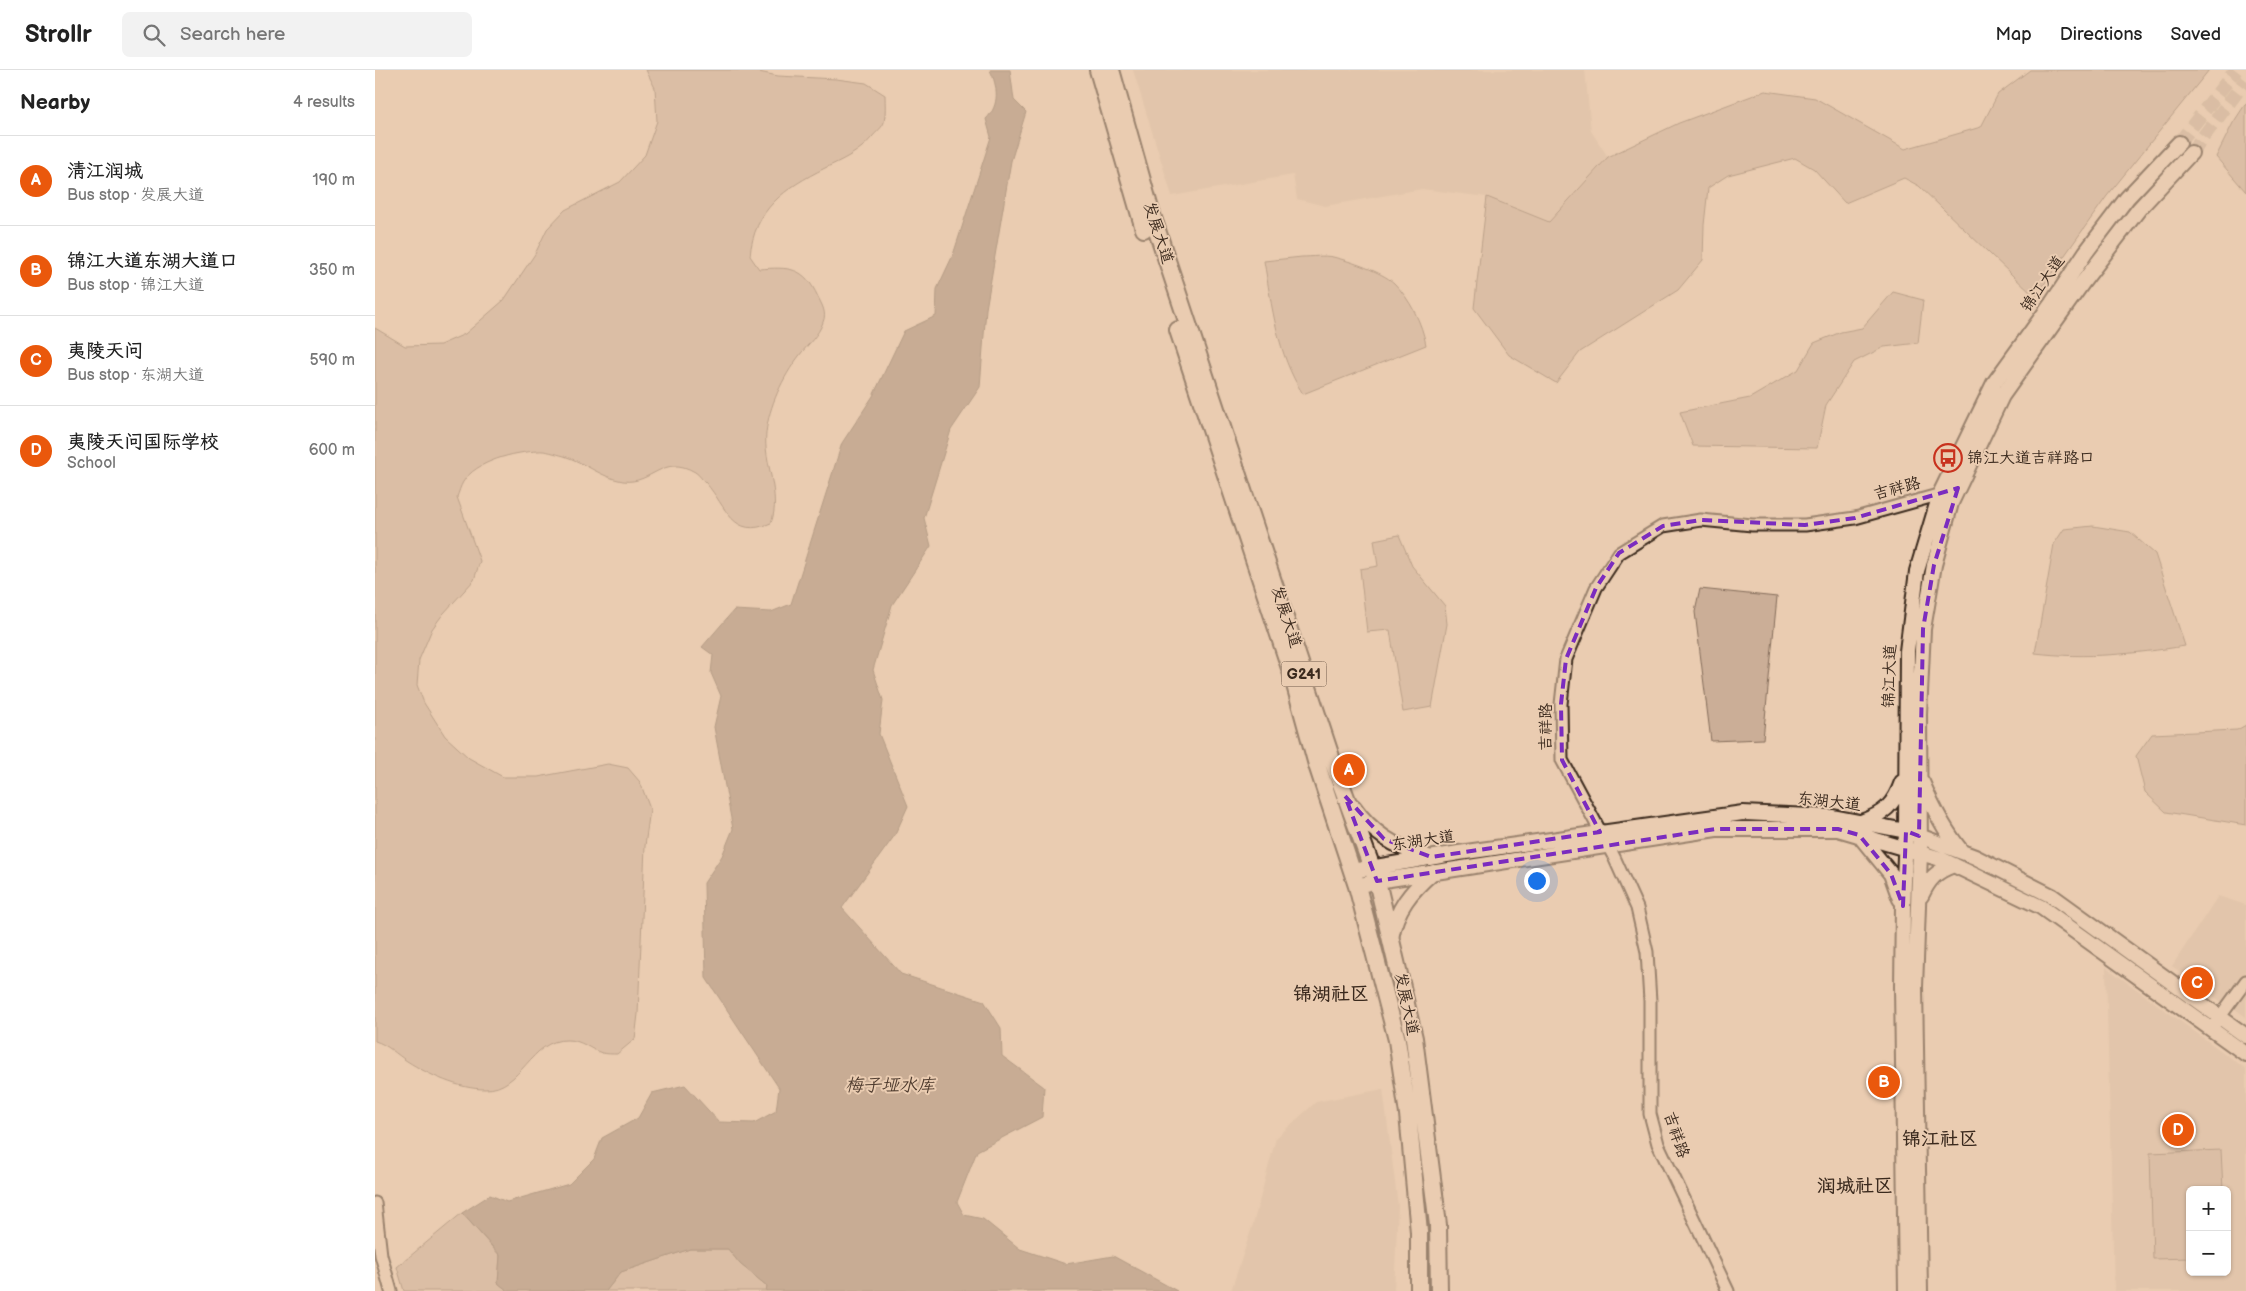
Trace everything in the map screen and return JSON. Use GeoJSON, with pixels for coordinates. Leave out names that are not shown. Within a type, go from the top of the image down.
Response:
{"type":"FeatureCollection","features":[{"type":"Feature","properties":{"kind":"highway","name":"发展大道"},"geometry":{"type":"LineString","coordinates":[[1098,70],[1139,212],[1292,674],[1317,765],[1354,878],[1397,1040],[1408,1114],[1419,1232],[1419,1291]]}},
{"type":"Feature","properties":{"kind":"highway","name":"发展大道"},"geometry":{"type":"LineString","coordinates":[[1111,70],[1150,209],[1345,796],[1374,873],[1414,1038],[1438,1225],[1439,1291]]}},
{"type":"Feature","properties":{"kind":"main road","name":"锦江大道"},"geometry":{"type":"LineString","coordinates":[[1913,773],[1907,651],[1917,571],[1940,494],[1994,383],[2091,244],[2127,198],[2179,143]]}},
{"type":"Feature","properties":{"kind":"main road","name":"锦江大道"},"geometry":{"type":"LineString","coordinates":[[1921,1291],[1915,987],[1919,853],[1912,834],[1913,773],[1923,629],[1934,565],[1951,503],[2003,396],[2083,282],[2139,209],[2191,153]]}},
{"type":"Feature","properties":{"kind":"main road"},"geometry":{"type":"LineString","coordinates":[[1903,906],[1891,874],[1859,829],[1878,816],[1896,799],[1913,773],[1946,833],[1962,852]]}},
{"type":"Feature","properties":{"kind":"main road"},"geometry":{"type":"LineString","coordinates":[[1345,796],[1365,822],[1384,839],[1406,850],[1431,857]]}},
{"type":"Feature","properties":{"kind":"main road","name":"东湖大道"},"geometry":{"type":"LineString","coordinates":[[1354,878],[1431,857],[1743,813],[1833,817],[1904,849],[1954,866],[2041,907],[2246,1054]]}},
{"type":"Feature","properties":{"kind":"main road","name":"东湖大道"},"geometry":{"type":"LineString","coordinates":[[1374,873],[1433,872],[1716,829],[1859,829],[1912,834],[1962,852],[2052,896],[2246,1036]]}},
{"type":"Feature","properties":{"kind":"main road","name":"锦江大道"},"geometry":{"type":"LineString","coordinates":[[1906,1291],[1901,986],[1904,849],[1912,834]]}},
{"type":"Feature","properties":{"kind":"main road"},"geometry":{"type":"LineString","coordinates":[[1917,904],[1928,881],[1939,870],[1954,866]]}},
{"type":"Feature","properties":{"kind":"main road"},"geometry":{"type":"LineString","coordinates":[[1391,939],[1394,922],[1406,898],[1416,886],[1433,872]]}},
{"type":"Feature","properties":{"kind":"street","name":"吉祥路"},"geometry":{"type":"LineString","coordinates":[[1727,1291],[1658,1144],[1650,1114],[1650,1001],[1647,952],[1637,908],[1608,845],[1562,760],[1561,704],[1566,660],[1596,588],[1619,553],[1663,526],[1701,520],[1752,525],[1805,526],[1855,518],[1959,488]]}},
{"type":"Feature","properties":{"kind":"street"},"geometry":{"type":"LineString","coordinates":[[2211,1029],[2246,981]]}},
{"type":"Feature","properties":{"kind":"street"},"geometry":{"type":"LineString","coordinates":[[375,1203],[381,1255],[391,1291]]}},
{"type":"Feature","properties":{"kind":"highlighted area"},"geometry":{"type":"Polygon","coordinates":[[[1958,488],[1934,565],[1923,629],[1919,836],[1906,831],[1903,906],[1891,874],[1859,835],[1838,829],[1716,829],[1377,881],[1345,796],[1384,839],[1431,857],[1600,832],[1562,760],[1561,704],[1566,659],[1596,588],[1619,553],[1663,526],[1701,520],[1805,525],[1855,518],[1958,488]]]}},
{"type":"Feature","properties":{"kind":"shaded area"},"geometry":{"type":"Polygon","coordinates":[[[646,70],[749,70],[778,76],[836,79],[866,83],[885,95],[885,119],[881,128],[856,151],[797,184],[774,202],[758,225],[753,240],[750,256],[759,269],[779,268],[801,274],[813,287],[824,312],[823,322],[819,331],[788,373],[770,413],[766,444],[774,501],[771,523],[758,527],[747,527],[739,524],[726,511],[698,474],[684,467],[674,466],[642,479],[623,481],[608,477],[564,456],[544,451],[528,452],[518,453],[486,463],[469,475],[461,486],[457,497],[480,561],[474,580],[432,629],[419,660],[417,685],[424,703],[445,736],[469,758],[503,777],[538,777],[608,764],[628,768],[640,782],[650,809],[645,846],[638,1014],[635,1039],[617,1054],[602,1053],[572,1040],[554,1042],[544,1047],[508,1082],[498,1087],[485,1089],[465,1087],[434,1076],[375,1041],[375,328],[405,346],[440,345],[465,334],[504,300],[535,254],[547,229],[565,210],[620,182],[645,155],[657,121],[655,88],[646,70]]]}},
{"type":"Feature","properties":{"kind":"shaded area"},"geometry":{"type":"Polygon","coordinates":[[[1133,70],[1585,70],[1591,131],[1608,157],[1549,222],[1487,197],[1422,189],[1325,206],[1297,199],[1293,175],[1172,196],[1133,70]]]}},
{"type":"Feature","properties":{"kind":"shaded area"},"geometry":{"type":"Polygon","coordinates":[[[2030,70],[2209,70],[2107,196],[2035,297],[1919,186],[1904,178],[1845,203],[1814,169],[1795,158],[1728,175],[1708,188],[1703,260],[1678,290],[1580,352],[1556,383],[1509,355],[1474,308],[1487,197],[1549,222],[1608,157],[1679,123],[1765,91],[1815,98],[1905,149],[1981,127],[1998,94],[2030,70]]]}},
{"type":"Feature","properties":{"kind":"shaded area"},"geometry":{"type":"Polygon","coordinates":[[[2246,103],[2246,192],[2216,157],[2233,123],[2246,103]]]}},
{"type":"Feature","properties":{"kind":"shaded area"},"geometry":{"type":"Polygon","coordinates":[[[1302,257],[1333,257],[1365,267],[1389,279],[1400,289],[1415,312],[1422,328],[1426,345],[1303,394],[1294,379],[1281,346],[1264,261],[1302,257]]]}},
{"type":"Feature","properties":{"kind":"shaded area"},"geometry":{"type":"Polygon","coordinates":[[[1893,292],[1923,300],[1918,343],[1884,347],[1854,362],[1826,405],[1817,448],[1693,446],[1680,412],[1750,398],[1798,370],[1814,343],[1841,332],[1862,328],[1893,292]]]}},
{"type":"Feature","properties":{"kind":"shaded area"},"geometry":{"type":"Polygon","coordinates":[[[2093,526],[2130,532],[2155,554],[2185,646],[2091,656],[2035,653],[2054,544],[2064,529],[2093,526]]]}},
{"type":"Feature","properties":{"kind":"shaded area"},"geometry":{"type":"Polygon","coordinates":[[[1399,535],[1412,566],[1445,606],[1447,624],[1432,707],[1403,712],[1390,630],[1367,632],[1360,569],[1378,566],[1374,540],[1399,535]]]}},
{"type":"Feature","properties":{"kind":"shaded area"},"geometry":{"type":"Polygon","coordinates":[[[1700,589],[1777,597],[1763,739],[1711,741],[1695,612],[1700,589]]]}},
{"type":"Feature","properties":{"kind":"shaded area"},"geometry":{"type":"Polygon","coordinates":[[[2246,725],[2246,825],[2166,812],[2145,792],[2136,756],[2152,734],[2237,730],[2246,725]]]}},
{"type":"Feature","properties":{"kind":"shaded area"},"geometry":{"type":"Polygon","coordinates":[[[2218,896],[2246,905],[2246,971],[2223,1003],[2172,966],[2218,896]]]}},
{"type":"Feature","properties":{"kind":"shaded area"},"geometry":{"type":"Polygon","coordinates":[[[2106,967],[2246,1069],[2246,1291],[2114,1291],[2106,967]]]}},
{"type":"Feature","properties":{"kind":"shaded area"},"geometry":{"type":"Polygon","coordinates":[[[2246,987],[2246,1017],[2231,1006],[2246,987]]]}},
{"type":"Feature","properties":{"kind":"shaded area"},"geometry":{"type":"Polygon","coordinates":[[[1383,1089],[1398,1206],[1394,1291],[1231,1291],[1254,1221],[1276,1138],[1316,1102],[1383,1089]]]}},
{"type":"Feature","properties":{"kind":"shaded area"},"geometry":{"type":"Polygon","coordinates":[[[2221,1150],[2223,1186],[2186,1186],[2186,1258],[2153,1259],[2150,1153],[2221,1150]]]}},
{"type":"Feature","properties":{"kind":"shaded area"},"geometry":{"type":"Polygon","coordinates":[[[462,1213],[500,1256],[498,1283],[508,1291],[404,1291],[397,1267],[462,1213]]]}},
{"type":"Feature","properties":{"kind":"shaded area"},"geometry":{"type":"Polygon","coordinates":[[[690,1249],[728,1249],[740,1264],[767,1286],[766,1291],[606,1291],[621,1272],[690,1249]]]}},
{"type":"Feature","properties":{"kind":"water","name":"梅子垭水库"},"geometry":{"type":"Polygon","coordinates":[[[990,70],[1010,70],[1014,100],[1026,112],[1011,161],[986,309],[980,387],[951,430],[924,518],[931,546],[892,605],[873,670],[883,700],[879,734],[908,806],[895,835],[842,908],[901,974],[984,1001],[1001,1028],[1002,1056],[1044,1087],[1042,1117],[977,1151],[957,1202],[964,1215],[983,1219],[1020,1249],[1066,1264],[1113,1256],[1177,1291],[766,1291],[767,1286],[740,1264],[728,1249],[690,1249],[621,1272],[606,1291],[508,1291],[498,1283],[500,1255],[462,1213],[490,1195],[507,1202],[569,1184],[594,1159],[602,1138],[638,1118],[652,1093],[685,1085],[719,1122],[754,1123],[776,1111],[779,1088],[706,978],[704,883],[722,856],[733,829],[714,727],[721,696],[711,673],[713,655],[702,647],[734,610],[771,612],[791,604],[842,443],[873,396],[904,331],[936,316],[937,289],[953,255],[991,137],[986,119],[991,114],[996,102],[996,89],[990,70]]]}},
{"type":"Feature","properties":{"kind":"tunnel"},"geometry":{"type":"LineString","coordinates":[[2179,143],[2236,70]]}},
{"type":"Feature","properties":{"kind":"tunnel"},"geometry":{"type":"LineString","coordinates":[[2191,153],[2246,80]]}},
{"type":"Feature","properties":{"kind":"place","name":"锦江大道吉祥路口"},"geometry":{"type":"Point","coordinates":[1948,458]}},
{"type":"Feature","properties":{"kind":"place","name":"清江润城"},"geometry":{"type":"Point","coordinates":[1349,770]}},
{"type":"Feature","properties":{"kind":"place","name":"夷陵天问"},"geometry":{"type":"Point","coordinates":[2197,983]}},
{"type":"Feature","properties":{"kind":"place","name":"锦江大道东湖大道口"},"geometry":{"type":"Point","coordinates":[1884,1082]}},
{"type":"Feature","properties":{"kind":"place","name":"夷陵天问国际学校"},"geometry":{"type":"Point","coordinates":[2178,1130]}},
{"type":"Feature","properties":{"kind":"district","name":"锦湖社区"},"geometry":{"type":"Point","coordinates":[1331,994]}},
{"type":"Feature","properties":{"kind":"district","name":"锦江社区"},"geometry":{"type":"Point","coordinates":[1940,1139]}},
{"type":"Feature","properties":{"kind":"district","name":"润城社区"},"geometry":{"type":"Point","coordinates":[1855,1186]}}]}
